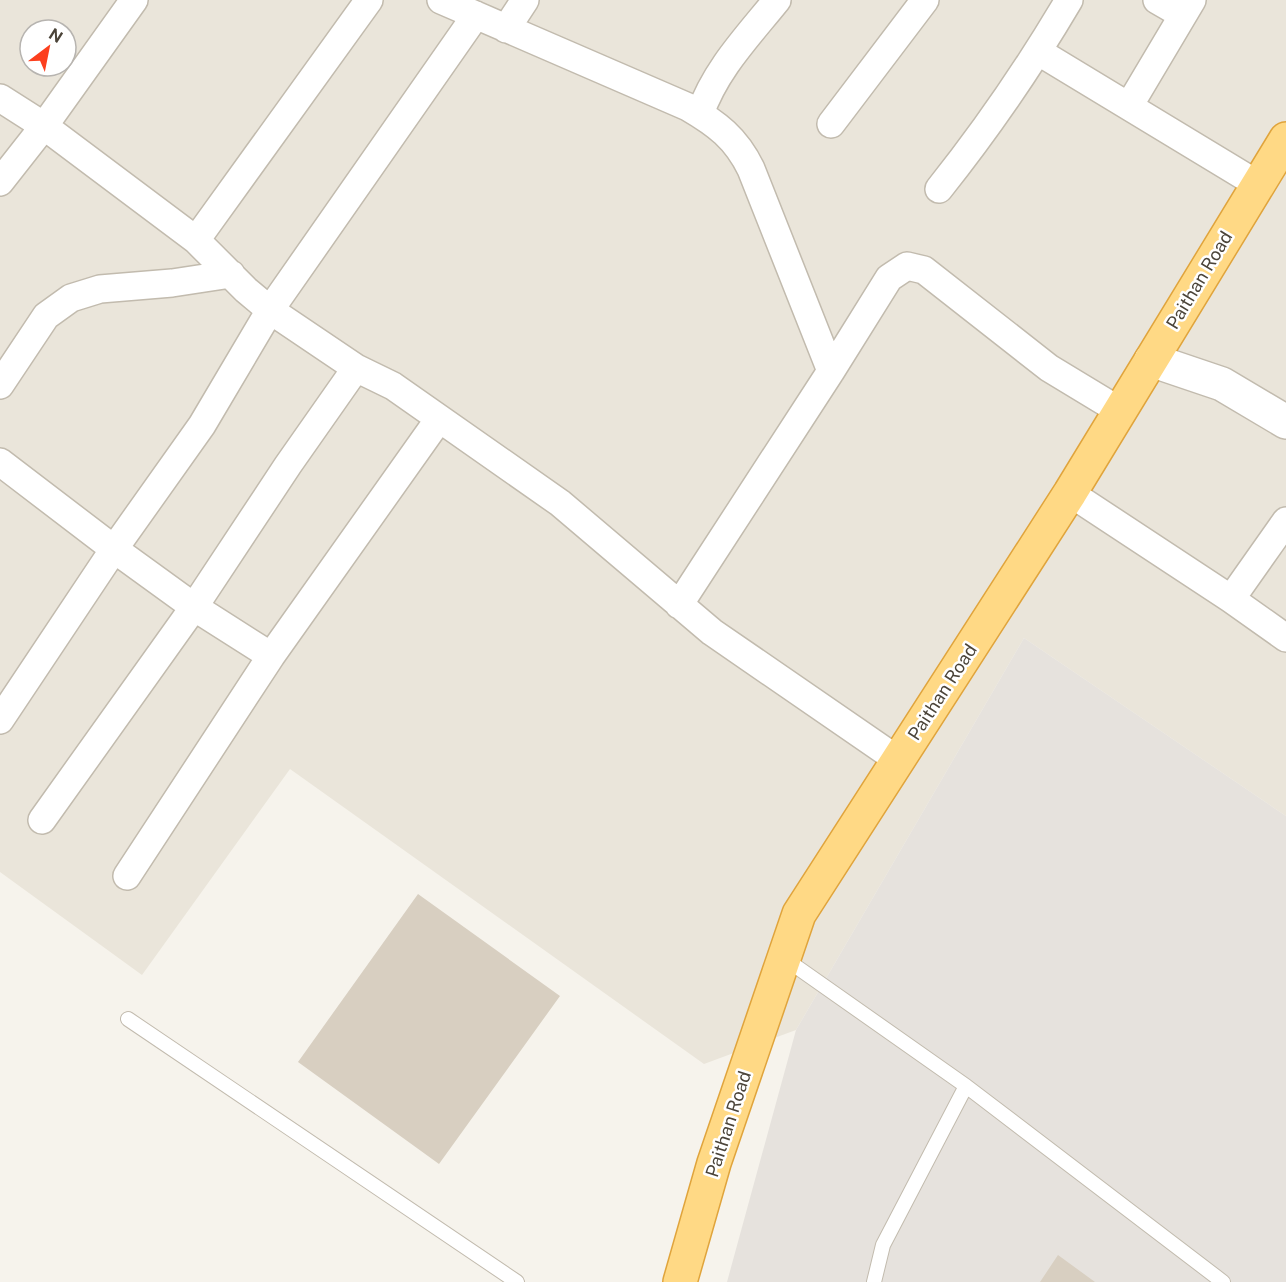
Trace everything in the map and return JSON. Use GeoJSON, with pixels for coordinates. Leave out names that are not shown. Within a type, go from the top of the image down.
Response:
{"type":"FeatureCollection","features":[{"type":"Feature","properties":{"kind":"highway","name":"Paithan Road"},"geometry":{"type":"LineString","coordinates":[[680,1282],[714,1163],[799,914],[1070,493],[1257,184],[1284,146]]}},
{"type":"Feature","properties":{"kind":"street"},"geometry":{"type":"LineString","coordinates":[[0,182],[44,126],[134,0]]}},
{"type":"Feature","properties":{"kind":"street"},"geometry":{"type":"LineString","coordinates":[[196,240],[369,0]]}},
{"type":"Feature","properties":{"kind":"street"},"geometry":{"type":"LineString","coordinates":[[441,0],[476,15],[516,13],[708,95],[718,126],[742,150],[751,169],[831,371]]}},
{"type":"Feature","properties":{"kind":"street"},"geometry":{"type":"LineString","coordinates":[[708,95],[777,0]]}},
{"type":"Feature","properties":{"kind":"street"},"geometry":{"type":"LineString","coordinates":[[831,124],[925,0]]}},
{"type":"Feature","properties":{"kind":"street"},"geometry":{"type":"LineString","coordinates":[[939,189],[978,139],[1039,52],[1069,0]]}},
{"type":"Feature","properties":{"kind":"street"},"geometry":{"type":"LineString","coordinates":[[1129,106],[1188,8],[1157,0]]}},
{"type":"Feature","properties":{"kind":"street"},"geometry":{"type":"LineString","coordinates":[[0,720],[114,549],[202,425],[270,310],[476,15]]}},
{"type":"Feature","properties":{"kind":"street"},"geometry":{"type":"LineString","coordinates":[[1039,52],[1257,184]]}},
{"type":"Feature","properties":{"kind":"street"},"geometry":{"type":"LineString","coordinates":[[0,98],[44,126],[196,240],[246,290],[270,310],[356,368],[393,387],[560,503],[712,632],[898,760]]}},
{"type":"Feature","properties":{"kind":"street"},"geometry":{"type":"LineString","coordinates":[[679,605],[889,278],[907,266],[924,270],[1049,368],[1120,411]]}},
{"type":"Feature","properties":{"kind":"street"},"geometry":{"type":"LineString","coordinates":[[0,385],[46,316],[71,298],[100,290],[231,274]]}},
{"type":"Feature","properties":{"kind":"street"},"geometry":{"type":"LineString","coordinates":[[1151,360],[1222,384],[1286,422]]}},
{"type":"Feature","properties":{"kind":"street"},"geometry":{"type":"LineString","coordinates":[[42,820],[194,607],[288,465],[356,368]]}},
{"type":"Feature","properties":{"kind":"street"},"geometry":{"type":"LineString","coordinates":[[127,876],[271,656],[439,419]]}},
{"type":"Feature","properties":{"kind":"street"},"geometry":{"type":"LineString","coordinates":[[0,462],[194,607],[271,656]]}},
{"type":"Feature","properties":{"kind":"street"},"geometry":{"type":"LineString","coordinates":[[1070,493],[1231,598],[1286,638]]}},
{"type":"Feature","properties":{"kind":"street"},"geometry":{"type":"LineString","coordinates":[[1231,598],[1286,521]]}},
{"type":"Feature","properties":{"kind":"lane"},"geometry":{"type":"LineString","coordinates":[[784,958],[966,1086],[1223,1282]]}},
{"type":"Feature","properties":{"kind":"lane"},"geometry":{"type":"LineString","coordinates":[[128,1019],[518,1282]]}},
{"type":"Feature","properties":{"kind":"lane"},"geometry":{"type":"LineString","coordinates":[[874,1282],[883,1245],[966,1086]]}},
{"type":"Feature","properties":{"kind":"shaded area"},"geometry":{"type":"Polygon","coordinates":[[[0,0],[1286,0],[1286,816],[1024,638],[796,1030],[704,1064],[290,769],[142,975],[0,872],[0,0]]]}},
{"type":"Feature","properties":{"kind":"shaded area"},"geometry":{"type":"Polygon","coordinates":[[[1024,638],[1286,816],[1286,1282],[727,1282],[796,1030],[1024,638]]]}},
{"type":"Feature","properties":{"kind":"building"},"geometry":{"type":"Polygon","coordinates":[[[418,894],[560,996],[439,1164],[298,1062],[418,894]]]}},
{"type":"Feature","properties":{"kind":"building"},"geometry":{"type":"Polygon","coordinates":[[[1058,1255],[1095,1282],[1040,1282],[1058,1255]]]}}]}
